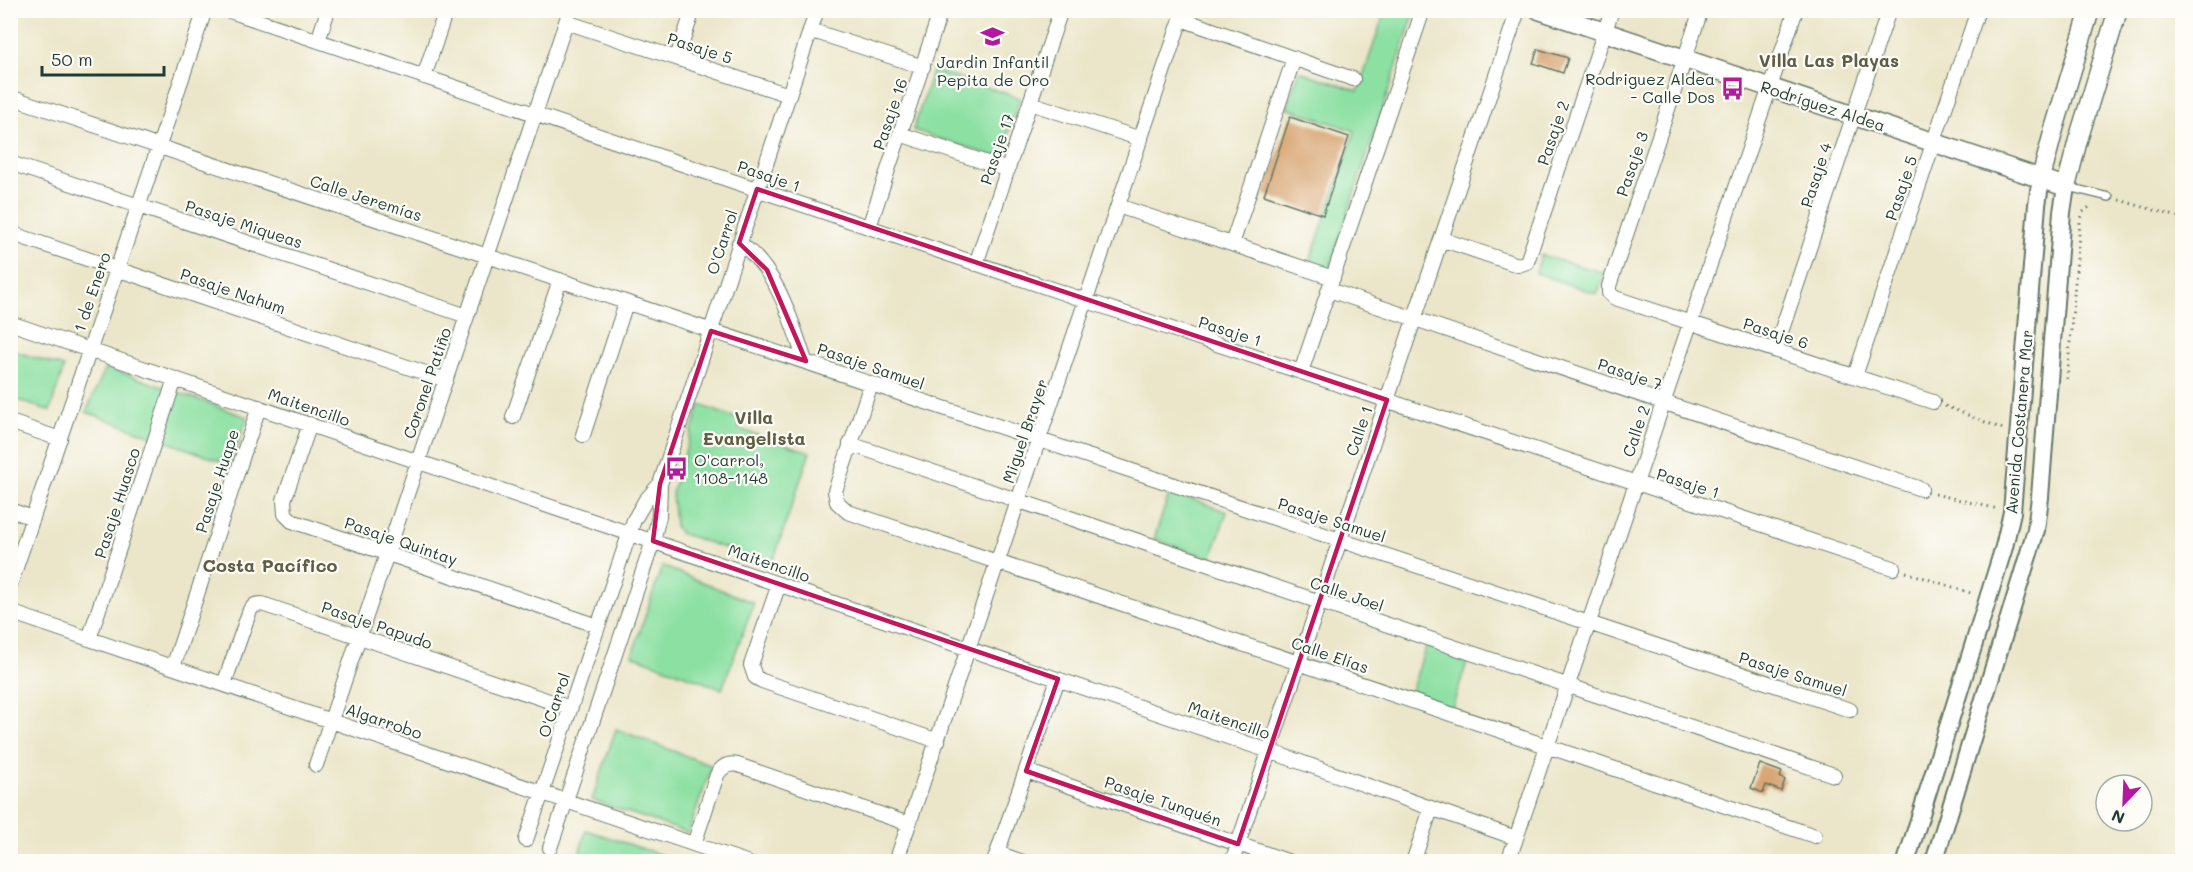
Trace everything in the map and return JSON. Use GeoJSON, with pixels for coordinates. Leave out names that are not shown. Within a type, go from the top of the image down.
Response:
{"type":"FeatureCollection","features":[{"type":"Feature","properties":{"kind":"main road","name":"Rodríguez Aldea"},"geometry":{"type":"LineString","coordinates":[[1539,10],[2066,186]]}},
{"type":"Feature","properties":{"kind":"main road","name":"Avenida Costanera Mar"},"geometry":{"type":"LineString","coordinates":[[2041,178],[2090,10]]}},
{"type":"Feature","properties":{"kind":"main road","name":"Avenida Costanera Mar"},"geometry":{"type":"LineString","coordinates":[[2066,186],[2118,10]]}},
{"type":"Feature","properties":{"kind":"street","name":"1 de Enero"},"geometry":{"type":"LineString","coordinates":[[10,585],[205,10]]}},
{"type":"Feature","properties":{"kind":"street","name":"Pasaje 1"},"geometry":{"type":"LineString","coordinates":[[227,10],[1086,301],[1893,568]]}},
{"type":"Feature","properties":{"kind":"street"},"geometry":{"type":"LineString","coordinates":[[318,41],[328,10]]}},
{"type":"Feature","properties":{"kind":"street"},"geometry":{"type":"LineString","coordinates":[[424,77],[446,10]]}},
{"type":"Feature","properties":{"kind":"street"},"geometry":{"type":"LineString","coordinates":[[677,58],[693,10]]}},
{"type":"Feature","properties":{"kind":"street","name":"O'Carrol"},"geometry":{"type":"LineString","coordinates":[[550,848],[653,541],[659,516],[660,484],[817,10]]}},
{"type":"Feature","properties":{"kind":"street","name":"Pasaje 16"},"geometry":{"type":"LineString","coordinates":[[869,227],[941,10]]}},
{"type":"Feature","properties":{"kind":"street","name":"Pasaje 17"},"geometry":{"type":"LineString","coordinates":[[976,264],[1061,10]]}},
{"type":"Feature","properties":{"kind":"street"},"geometry":{"type":"LineString","coordinates":[[1301,372],[1423,10]]}},
{"type":"Feature","properties":{"kind":"street","name":"Calle 1"},"geometry":{"type":"LineString","coordinates":[[1232,861],[1518,10]]}},
{"type":"Feature","properties":{"kind":"street","name":"Pasaje 2"},"geometry":{"type":"LineString","coordinates":[[1441,239],[1518,265],[1528,260],[1612,10]]}},
{"type":"Feature","properties":{"kind":"street","name":"Pasaje 3"},"geometry":{"type":"LineString","coordinates":[[1609,293],[1609,286],[1701,10]]}},
{"type":"Feature","properties":{"kind":"street","name":"Calle 2"},"geometry":{"type":"LineString","coordinates":[[1508,861],[1796,10]]}},
{"type":"Feature","properties":{"kind":"street","name":"Pasaje 4"},"geometry":{"type":"LineString","coordinates":[[1775,350],[1889,10]]}},
{"type":"Feature","properties":{"kind":"street","name":"Pasaje 5"},"geometry":{"type":"LineString","coordinates":[[1855,376],[1978,10]]}},
{"type":"Feature","properties":{"kind":"street"},"geometry":{"type":"LineString","coordinates":[[1183,15],[1353,79]]}},
{"type":"Feature","properties":{"kind":"street","name":"Miguel Brayer"},"geometry":{"type":"LineString","coordinates":[[896,861],[970,649],[1183,15]]}},
{"type":"Feature","properties":{"kind":"street","name":"Pasaje 5"},"geometry":{"type":"LineString","coordinates":[[568,16],[677,58],[789,95]]}},
{"type":"Feature","properties":{"kind":"street","name":"Coronel Patiño"},"geometry":{"type":"LineString","coordinates":[[316,765],[568,16]]}},
{"type":"Feature","properties":{"kind":"street"},"geometry":{"type":"LineString","coordinates":[[810,30],[923,67]]}},
{"type":"Feature","properties":{"kind":"street"},"geometry":{"type":"LineString","coordinates":[[1232,244],[1294,58]]}},
{"type":"Feature","properties":{"kind":"street","name":"Calle Jeremías"},"geometry":{"type":"LineString","coordinates":[[10,97],[711,331]]}},
{"type":"Feature","properties":{"kind":"street"},"geometry":{"type":"LineString","coordinates":[[1030,103],[1141,139]]}},
{"type":"Feature","properties":{"kind":"street"},"geometry":{"type":"LineString","coordinates":[[900,134],[1008,170]]}},
{"type":"Feature","properties":{"kind":"street","name":"Pasaje Miqueas"},"geometry":{"type":"LineString","coordinates":[[10,163],[467,316]]}},
{"type":"Feature","properties":{"kind":"street","name":"Avenida Costanera Mar"},"geometry":{"type":"LineString","coordinates":[[1906,861],[2004,547],[2012,512],[2041,178]]}},
{"type":"Feature","properties":{"kind":"street","name":"Avenida Costanera Mar"},"geometry":{"type":"LineString","coordinates":[[1934,861],[2036,530],[2066,186]]}},
{"type":"Feature","properties":{"kind":"street"},"geometry":{"type":"LineString","coordinates":[[1118,206],[1232,244],[1331,284]]}},
{"type":"Feature","properties":{"kind":"street","name":"Pasaje Nahum"},"geometry":{"type":"LineString","coordinates":[[10,233],[446,380]]}},
{"type":"Feature","properties":{"kind":"street"},"geometry":{"type":"LineString","coordinates":[[740,243],[751,250],[768,270],[805,361]]}},
{"type":"Feature","properties":{"kind":"street"},"geometry":{"type":"LineString","coordinates":[[513,417],[560,280]]}},
{"type":"Feature","properties":{"kind":"street","name":"Pasaje 7"},"geometry":{"type":"LineString","coordinates":[[1331,284],[1414,319],[1922,489]]}},
{"type":"Feature","properties":{"kind":"street","name":"Pasaje 6"},"geometry":{"type":"LineString","coordinates":[[1609,293],[1615,298],[1933,402]]}},
{"type":"Feature","properties":{"kind":"street"},"geometry":{"type":"LineString","coordinates":[[583,435],[626,303]]}},
{"type":"Feature","properties":{"kind":"street","name":"Maitencillo"},"geometry":{"type":"LineString","coordinates":[[10,323],[629,532],[1516,838]]}},
{"type":"Feature","properties":{"kind":"street","name":"Pasaje Samuel"},"geometry":{"type":"LineString","coordinates":[[711,331],[1850,710]]}},
{"type":"Feature","properties":{"kind":"street","name":"Pasaje Huasco"},"geometry":{"type":"LineString","coordinates":[[89,639],[175,379]]}},
{"type":"Feature","properties":{"kind":"street"},"geometry":{"type":"LineString","coordinates":[[850,444],[870,384]]}},
{"type":"Feature","properties":{"kind":"street","name":"Pasaje Huape"},"geometry":{"type":"LineString","coordinates":[[173,667],[259,407]]}},
{"type":"Feature","properties":{"kind":"street"},"geometry":{"type":"LineString","coordinates":[[10,422],[60,439]]}},
{"type":"Feature","properties":{"kind":"street","name":"Pasaje Quintay"},"geometry":{"type":"LineString","coordinates":[[310,424],[284,500],[285,514],[296,523],[598,626]]}},
{"type":"Feature","properties":{"kind":"street","name":"Calle Joel"},"geometry":{"type":"LineString","coordinates":[[850,444],[1834,775]]}},
{"type":"Feature","properties":{"kind":"street","name":"Calle Elías"},"geometry":{"type":"LineString","coordinates":[[850,444],[836,485],[835,496],[837,502],[849,512],[1815,836]]}},
{"type":"Feature","properties":{"kind":"street","name":"O'Carrol"},"geometry":{"type":"LineString","coordinates":[[526,840],[629,532],[640,508],[660,484]]}},
{"type":"Feature","properties":{"kind":"street"},"geometry":{"type":"LineString","coordinates":[[10,510],[33,518]]}},
{"type":"Feature","properties":{"kind":"street"},"geometry":{"type":"LineString","coordinates":[[780,584],[753,660],[751,670],[753,674],[762,681],[938,741]]}},
{"type":"Feature","properties":{"kind":"street","name":"Pasaje Papudo"},"geometry":{"type":"LineString","coordinates":[[224,684],[249,610],[255,605],[266,604],[570,708]]}},
{"type":"Feature","properties":{"kind":"street","name":"Algarrobo"},"geometry":{"type":"LineString","coordinates":[[10,612],[746,861]]}},
{"type":"Feature","properties":{"kind":"street"},"geometry":{"type":"LineString","coordinates":[[1023,861],[996,857],[1058,679]]}},
{"type":"Feature","properties":{"kind":"street"},"geometry":{"type":"LineString","coordinates":[[694,844],[717,775],[726,765],[738,765],[909,824]]}},
{"type":"Feature","properties":{"kind":"street","name":"Pasaje Tunquén"},"geometry":{"type":"LineString","coordinates":[[1026,771],[1290,861]]}},
{"type":"Feature","properties":{"kind":"street"},"geometry":{"type":"LineString","coordinates":[[1413,861],[1431,809]]}},
{"type":"Feature","properties":{"kind":"lane","name":"Rodríguez Aldea"},"geometry":{"type":"LineString","coordinates":[[2066,186],[2109,197]]}},
{"type":"Feature","properties":{"kind":"path"},"geometry":{"type":"LineString","coordinates":[[2109,197],[2182,218]]}},
{"type":"Feature","properties":{"kind":"path"},"geometry":{"type":"LineString","coordinates":[[1933,402],[2019,435]]}},
{"type":"Feature","properties":{"kind":"path"},"geometry":{"type":"LineString","coordinates":[[1922,489],[2012,512]]}},
{"type":"Feature","properties":{"kind":"path"},"geometry":{"type":"LineString","coordinates":[[1893,568],[1988,598]]}},
{"type":"Feature","properties":{"kind":"highlighted area"},"geometry":{"type":"Polygon","coordinates":[[[757,189],[1387,400],[1238,844],[1026,771],[1058,679],[653,541],[660,484],[711,331],[806,361],[767,270],[739,243],[757,189]]]}},
{"type":"Feature","properties":{"kind":"green space"},"geometry":{"type":"Polygon","coordinates":[[[1385,11],[1415,11],[1329,269],[1310,261],[1355,131],[1287,108],[1299,71],[1358,91],[1385,11]]]}},
{"type":"Feature","properties":{"kind":"green space"},"geometry":{"type":"Polygon","coordinates":[[[933,70],[1020,98],[1000,158],[913,130],[933,70]]]}},
{"type":"Feature","properties":{"kind":"green space"},"geometry":{"type":"Polygon","coordinates":[[[1541,255],[1605,273],[1597,294],[1536,273],[1541,255]]]}},
{"type":"Feature","properties":{"kind":"green space"},"geometry":{"type":"Polygon","coordinates":[[[11,350],[64,367],[50,411],[11,398],[11,350]]]}},
{"type":"Feature","properties":{"kind":"green space"},"geometry":{"type":"Polygon","coordinates":[[[106,367],[247,417],[231,465],[86,412],[106,367]]]}},
{"type":"Feature","properties":{"kind":"green space"},"geometry":{"type":"Polygon","coordinates":[[[700,405],[741,420],[739,429],[810,452],[772,564],[680,533],[675,526],[672,493],[700,405]]]}},
{"type":"Feature","properties":{"kind":"green space"},"geometry":{"type":"Polygon","coordinates":[[[1170,491],[1227,512],[1211,558],[1154,539],[1170,491]]]}},
{"type":"Feature","properties":{"kind":"green space"},"geometry":{"type":"Polygon","coordinates":[[[662,566],[754,603],[722,689],[632,655],[662,566]]]}},
{"type":"Feature","properties":{"kind":"green space"},"geometry":{"type":"Polygon","coordinates":[[[1426,646],[1468,659],[1452,708],[1410,695],[1426,646]]]}},
{"type":"Feature","properties":{"kind":"green space"},"geometry":{"type":"Polygon","coordinates":[[[616,729],[712,766],[688,833],[592,800],[616,729]]]}},
{"type":"Feature","properties":{"kind":"green space"},"geometry":{"type":"Polygon","coordinates":[[[586,830],[680,861],[577,861],[586,830]]]}},
{"type":"Feature","properties":{"kind":"building"},"geometry":{"type":"Polygon","coordinates":[[[1538,49],[1568,58],[1563,73],[1533,63],[1538,49]]]}},
{"type":"Feature","properties":{"kind":"building"},"geometry":{"type":"Polygon","coordinates":[[[1290,117],[1349,137],[1323,215],[1264,195],[1290,117]]]}},
{"type":"Feature","properties":{"kind":"building"},"geometry":{"type":"Polygon","coordinates":[[[1760,764],[1782,772],[1780,777],[1785,780],[1781,791],[1766,785],[1763,793],[1751,788],[1760,764]]]}},
{"type":"Feature","properties":{"kind":"place","name":"Jardin Infantil Pepita de Oro"},"geometry":{"type":"Point","coordinates":[993,37]}},
{"type":"Feature","properties":{"kind":"place","name":"Rodriguez Aldea - Calle Dos"},"geometry":{"type":"Point","coordinates":[1733,88]}},
{"type":"Feature","properties":{"kind":"place","name":"O'carrol, 1108-1148"},"geometry":{"type":"Point","coordinates":[676,469]}},
{"type":"Feature","properties":{"kind":"district","name":"Villa Las Playas"},"geometry":{"type":"Point","coordinates":[1829,61]}},
{"type":"Feature","properties":{"kind":"district","name":"Villa Evangelista"},"geometry":{"type":"Point","coordinates":[754,428]}},
{"type":"Feature","properties":{"kind":"district","name":"Costa Pacífico"},"geometry":{"type":"Point","coordinates":[270,566]}}]}
